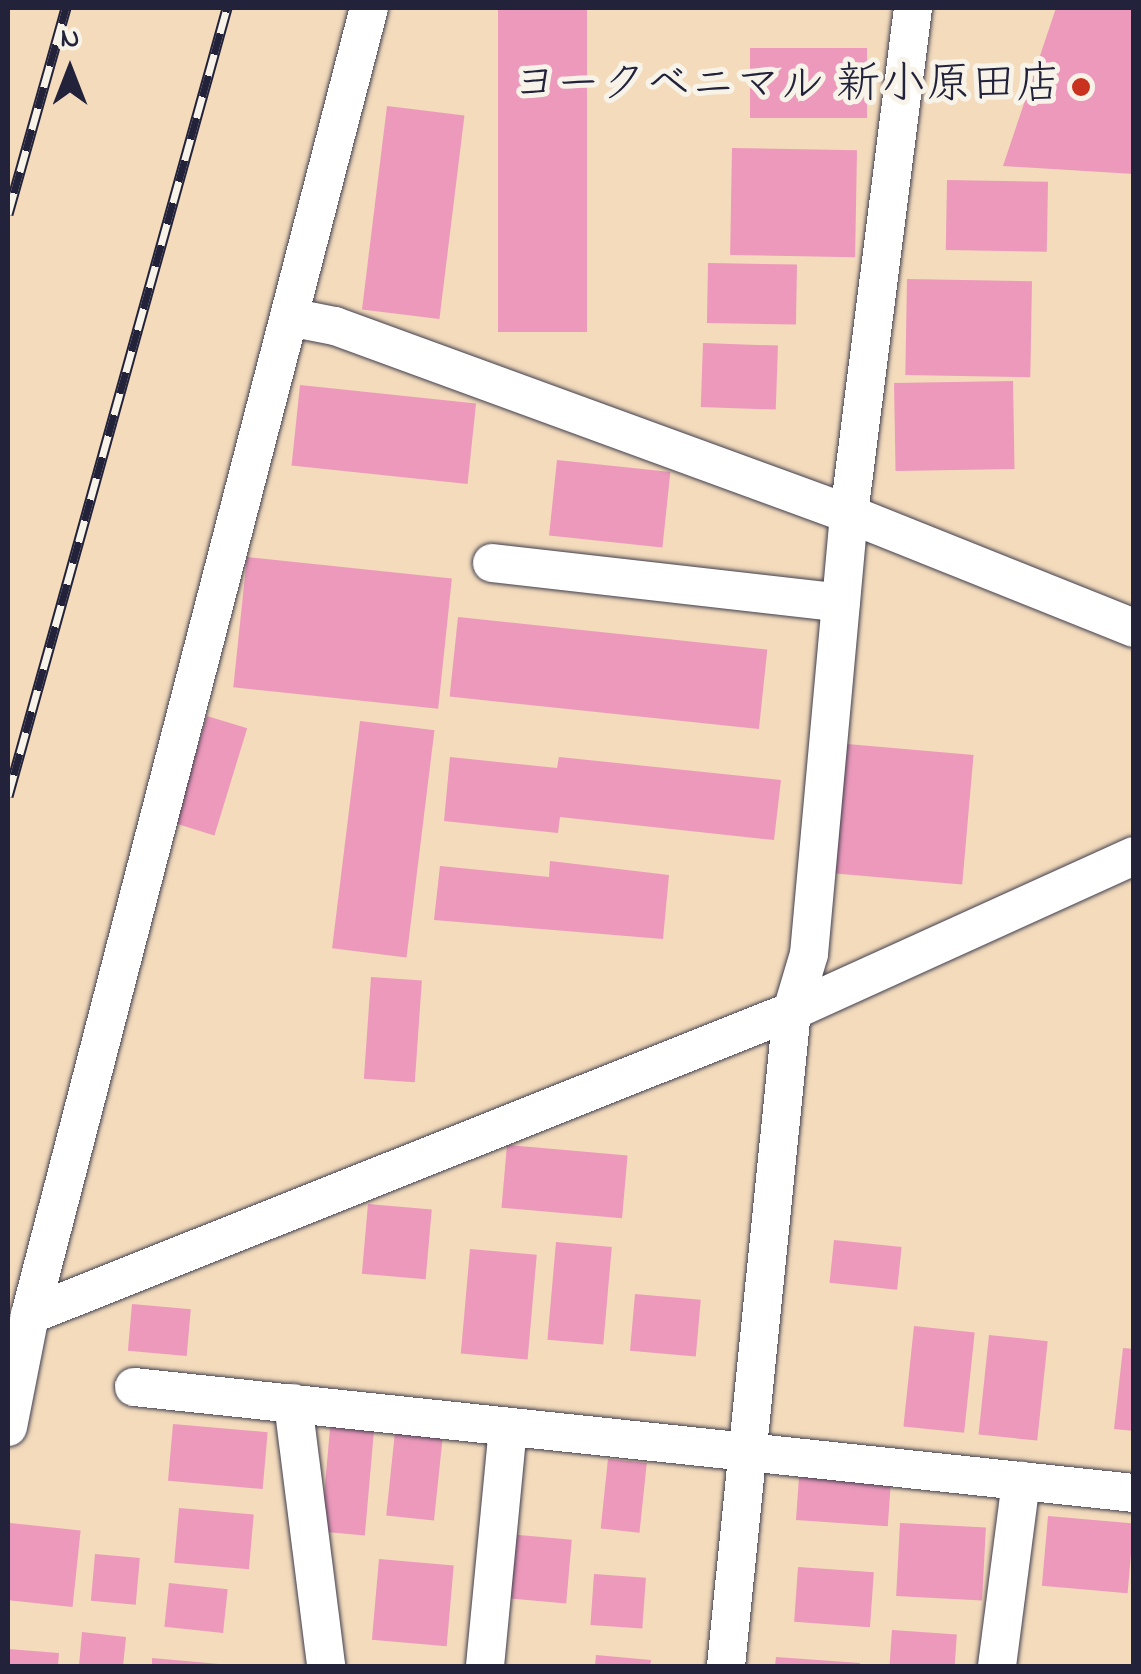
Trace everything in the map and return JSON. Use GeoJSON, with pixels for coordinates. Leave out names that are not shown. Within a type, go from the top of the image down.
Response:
{"type":"FeatureCollection","features":[{"type":"Feature","properties":{"kind":"street"},"geometry":{"type":"LineString","coordinates":[[8,1428],[30,1315],[369,8]]}},
{"type":"Feature","properties":{"kind":"street"},"geometry":{"type":"LineString","coordinates":[[726,1666],[752,1453],[792,1011],[808,954],[849,514],[913,8]]}},
{"type":"Feature","properties":{"kind":"street"},"geometry":{"type":"LineString","coordinates":[[289,317],[334,326],[849,514],[1134,628]]}},
{"type":"Feature","properties":{"kind":"street"},"geometry":{"type":"LineString","coordinates":[[492,563],[841,603]]}},
{"type":"Feature","properties":{"kind":"street"},"geometry":{"type":"LineString","coordinates":[[30,1315],[792,1011],[1134,856]]}},
{"type":"Feature","properties":{"kind":"street"},"geometry":{"type":"LineString","coordinates":[[134,1386],[1134,1493]]}},
{"type":"Feature","properties":{"kind":"street"},"geometry":{"type":"LineString","coordinates":[[293,1404],[326,1666]]}},
{"type":"Feature","properties":{"kind":"street"},"geometry":{"type":"LineString","coordinates":[[485,1666],[508,1427]]}},
{"type":"Feature","properties":{"kind":"street"},"geometry":{"type":"LineString","coordinates":[[997,1666],[1022,1482]]}},
{"type":"Feature","properties":{"kind":"building"},"geometry":{"type":"Polygon","coordinates":[[[498,8],[587,8],[587,332],[498,332],[498,8]]]}},
{"type":"Feature","properties":{"kind":"building","name":"ヨークベニマル 新小原田店"},"geometry":{"type":"Polygon","coordinates":[[[1056,8],[1134,8],[1134,174],[1003,166],[1056,8]]]}},
{"type":"Feature","properties":{"kind":"building"},"geometry":{"type":"Polygon","coordinates":[[[750,48],[867,48],[867,118],[750,118],[750,48]]]}},
{"type":"Feature","properties":{"kind":"building"},"geometry":{"type":"Polygon","coordinates":[[[387,106],[464,116],[439,319],[362,309],[387,106]]]}},
{"type":"Feature","properties":{"kind":"building"},"geometry":{"type":"Polygon","coordinates":[[[732,148],[857,150],[855,257],[730,255],[732,148]]]}},
{"type":"Feature","properties":{"kind":"building"},"geometry":{"type":"Polygon","coordinates":[[[947,180],[1048,182],[1047,252],[946,250],[947,180]]]}},
{"type":"Feature","properties":{"kind":"building"},"geometry":{"type":"Polygon","coordinates":[[[708,263],[797,265],[796,325],[707,323],[708,263]]]}},
{"type":"Feature","properties":{"kind":"building"},"geometry":{"type":"Polygon","coordinates":[[[907,279],[1032,281],[1030,377],[905,375],[907,279]]]}},
{"type":"Feature","properties":{"kind":"building"},"geometry":{"type":"Polygon","coordinates":[[[703,343],[778,346],[776,410],[701,407],[703,343]]]}},
{"type":"Feature","properties":{"kind":"building"},"geometry":{"type":"Polygon","coordinates":[[[1013,381],[1015,469],[896,471],[894,383],[1013,381]]]}},
{"type":"Feature","properties":{"kind":"building"},"geometry":{"type":"Polygon","coordinates":[[[300,385],[476,404],[468,484],[292,466],[300,385]]]}},
{"type":"Feature","properties":{"kind":"building"},"geometry":{"type":"Polygon","coordinates":[[[557,460],[670,472],[662,547],[549,536],[557,460]]]}},
{"type":"Feature","properties":{"kind":"building"},"geometry":{"type":"Polygon","coordinates":[[[247,557],[452,579],[438,709],[233,687],[247,557]]]}},
{"type":"Feature","properties":{"kind":"building"},"geometry":{"type":"Polygon","coordinates":[[[458,617],[767,650],[759,729],[450,697],[458,617]]]}},
{"type":"Feature","properties":{"kind":"building"},"geometry":{"type":"Polygon","coordinates":[[[207,716],[247,728],[214,835],[174,823],[207,716]]]}},
{"type":"Feature","properties":{"kind":"building"},"geometry":{"type":"Polygon","coordinates":[[[360,721],[434,730],[407,957],[332,948],[360,721]]]}},
{"type":"Feature","properties":{"kind":"building"},"geometry":{"type":"Polygon","coordinates":[[[847,744],[974,755],[962,885],[836,874],[847,744]]]}},
{"type":"Feature","properties":{"kind":"building"},"geometry":{"type":"Polygon","coordinates":[[[450,757],[557,768],[559,757],[781,780],[774,840],[560,817],[558,833],[444,821],[450,757]]]}},
{"type":"Feature","properties":{"kind":"building"},"geometry":{"type":"Polygon","coordinates":[[[550,861],[669,875],[663,939],[434,920],[440,866],[549,877],[550,861]]]}},
{"type":"Feature","properties":{"kind":"building"},"geometry":{"type":"Polygon","coordinates":[[[371,977],[422,981],[415,1082],[364,1079],[371,977]]]}},
{"type":"Feature","properties":{"kind":"building"},"geometry":{"type":"Polygon","coordinates":[[[507,1145],[628,1156],[622,1218],[502,1208],[507,1145]]]}},
{"type":"Feature","properties":{"kind":"building"},"geometry":{"type":"Polygon","coordinates":[[[368,1204],[432,1210],[426,1279],[362,1274],[368,1204]]]}},
{"type":"Feature","properties":{"kind":"building"},"geometry":{"type":"Polygon","coordinates":[[[834,1240],[902,1247],[897,1290],[830,1283],[834,1240]]]}},
{"type":"Feature","properties":{"kind":"building"},"geometry":{"type":"Polygon","coordinates":[[[556,1242],[612,1247],[603,1345],[547,1340],[556,1242]]]}},
{"type":"Feature","properties":{"kind":"building"},"geometry":{"type":"Polygon","coordinates":[[[470,1249],[537,1255],[528,1359],[461,1354],[470,1249]]]}},
{"type":"Feature","properties":{"kind":"building"},"geometry":{"type":"Polygon","coordinates":[[[635,1294],[701,1300],[696,1357],[630,1351],[635,1294]]]}},
{"type":"Feature","properties":{"kind":"building"},"geometry":{"type":"Polygon","coordinates":[[[132,1304],[191,1309],[187,1356],[128,1351],[132,1304]]]}},
{"type":"Feature","properties":{"kind":"building"},"geometry":{"type":"Polygon","coordinates":[[[914,1326],[975,1332],[964,1433],[903,1426],[914,1326]]]}},
{"type":"Feature","properties":{"kind":"building"},"geometry":{"type":"Polygon","coordinates":[[[989,1335],[1048,1341],[1037,1441],[979,1434],[989,1335]]]}},
{"type":"Feature","properties":{"kind":"building"},"geometry":{"type":"Polygon","coordinates":[[[1123,1348],[1134,1349],[1134,1431],[1114,1429],[1123,1348]]]}},
{"type":"Feature","properties":{"kind":"building"},"geometry":{"type":"Polygon","coordinates":[[[331,1417],[375,1421],[365,1535],[321,1532],[331,1417]]]}},
{"type":"Feature","properties":{"kind":"building"},"geometry":{"type":"Polygon","coordinates":[[[173,1424],[268,1432],[263,1489],[168,1481],[173,1424]]]}},
{"type":"Feature","properties":{"kind":"building"},"geometry":{"type":"Polygon","coordinates":[[[395,1432],[443,1437],[434,1521],[386,1516],[395,1432]]]}},
{"type":"Feature","properties":{"kind":"building"},"geometry":{"type":"Polygon","coordinates":[[[608,1459],[647,1463],[639,1533],[601,1529],[608,1459]]]}},
{"type":"Feature","properties":{"kind":"building"},"geometry":{"type":"Polygon","coordinates":[[[799,1477],[891,1483],[888,1526],[796,1520],[799,1477]]]}},
{"type":"Feature","properties":{"kind":"building"},"geometry":{"type":"Polygon","coordinates":[[[179,1508],[254,1515],[249,1569],[174,1563],[179,1508]]]}},
{"type":"Feature","properties":{"kind":"building"},"geometry":{"type":"Polygon","coordinates":[[[1048,1516],[1134,1523],[1128,1593],[1042,1586],[1048,1516]]]}},
{"type":"Feature","properties":{"kind":"building"},"geometry":{"type":"Polygon","coordinates":[[[10,1523],[81,1530],[73,1607],[8,1600],[10,1523]]]}},
{"type":"Feature","properties":{"kind":"building"},"geometry":{"type":"Polygon","coordinates":[[[900,1523],[986,1528],[982,1600],[896,1596],[900,1523]]]}},
{"type":"Feature","properties":{"kind":"building"},"geometry":{"type":"Polygon","coordinates":[[[507,1534],[572,1540],[566,1603],[501,1598],[507,1534]]]}},
{"type":"Feature","properties":{"kind":"building"},"geometry":{"type":"Polygon","coordinates":[[[95,1554],[140,1558],[136,1605],[91,1601],[95,1554]]]}},
{"type":"Feature","properties":{"kind":"building"},"geometry":{"type":"Polygon","coordinates":[[[379,1559],[454,1566],[447,1646],[372,1640],[379,1559]]]}},
{"type":"Feature","properties":{"kind":"building"},"geometry":{"type":"Polygon","coordinates":[[[798,1567],[874,1572],[870,1627],[794,1622],[798,1567]]]}},
{"type":"Feature","properties":{"kind":"building"},"geometry":{"type":"Polygon","coordinates":[[[594,1574],[646,1578],[642,1629],[590,1625],[594,1574]]]}},
{"type":"Feature","properties":{"kind":"building"},"geometry":{"type":"Polygon","coordinates":[[[169,1583],[228,1589],[223,1633],[164,1627],[169,1583]]]}},
{"type":"Feature","properties":{"kind":"building"},"geometry":{"type":"Polygon","coordinates":[[[892,1630],[957,1635],[955,1666],[889,1666],[892,1630]]]}},
{"type":"Feature","properties":{"kind":"building"},"geometry":{"type":"Polygon","coordinates":[[[82,1632],[126,1637],[123,1666],[79,1666],[82,1632]]]}},
{"type":"Feature","properties":{"kind":"building"},"geometry":{"type":"Polygon","coordinates":[[[8,1649],[59,1653],[58,1666],[8,1666],[8,1649]]]}},
{"type":"Feature","properties":{"kind":"building"},"geometry":{"type":"Polygon","coordinates":[[[596,1655],[651,1660],[650,1666],[595,1666],[596,1655]]]}},
{"type":"Feature","properties":{"kind":"building"},"geometry":{"type":"Polygon","coordinates":[[[776,1657],[860,1663],[860,1666],[775,1666],[776,1657]]]}},
{"type":"Feature","properties":{"kind":"building"},"geometry":{"type":"Polygon","coordinates":[[[152,1658],[219,1664],[219,1666],[152,1666],[152,1658]]]}},
{"type":"Feature","properties":{"kind":"railway"},"geometry":{"type":"LineString","coordinates":[[8,214],[66,8]]}},
{"type":"Feature","properties":{"kind":"railway"},"geometry":{"type":"LineString","coordinates":[[8,796],[227,8]]}},
{"type":"Feature","properties":{"kind":"place","name":"ヨークベニマル 新小原田店"},"geometry":{"type":"Point","coordinates":[1081,87]}}]}
